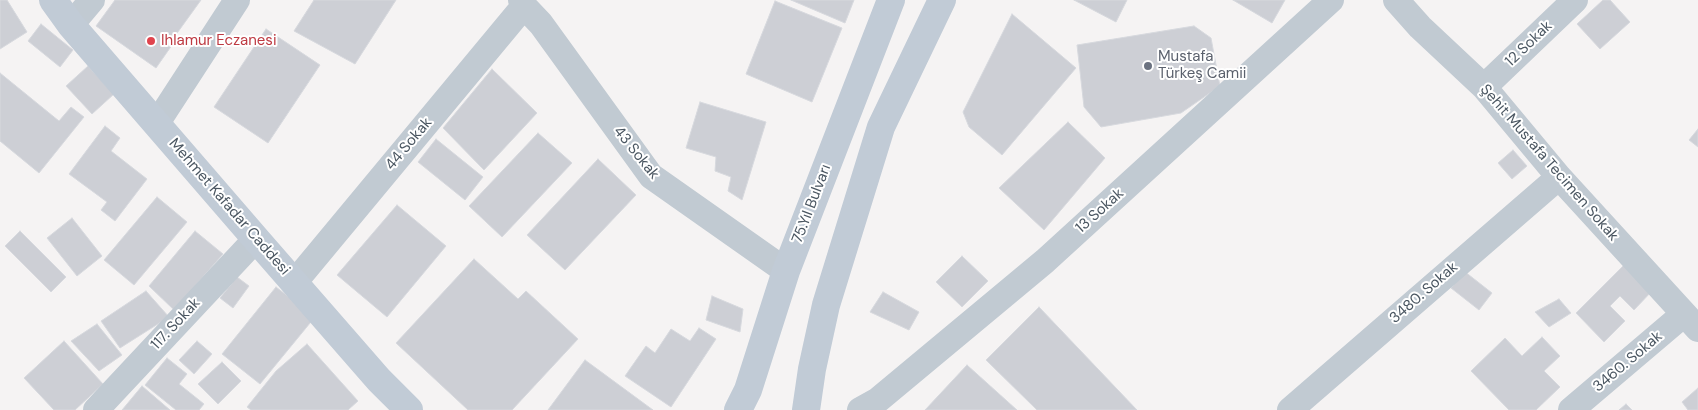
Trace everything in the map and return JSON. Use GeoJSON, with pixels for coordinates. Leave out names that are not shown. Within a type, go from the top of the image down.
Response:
{"type":"FeatureCollection","features":[{"type":"Feature","properties":{"kind":"main road","name":"Mehmet Kafadar Caddesi"},"geometry":{"type":"LineString","coordinates":[[53,0],[72,25],[378,380],[409,410]]}},
{"type":"Feature","properties":{"kind":"main road","name":"75.Yıl Bulvarı"},"geometry":{"type":"LineString","coordinates":[[738,410],[748,390],[786,271],[891,0]]}},
{"type":"Feature","properties":{"kind":"main road"},"geometry":{"type":"LineString","coordinates":[[806,410],[812,369],[826,305],[881,127],[942,0]]}},
{"type":"Feature","properties":{"kind":"street"},"geometry":{"type":"LineString","coordinates":[[72,25],[92,0]]}},
{"type":"Feature","properties":{"kind":"street"},"geometry":{"type":"LineString","coordinates":[[157,123],[237,0]]}},
{"type":"Feature","properties":{"kind":"street","name":"13 Sokak"},"geometry":{"type":"LineString","coordinates":[[860,410],[878,400],[1045,261],[1331,0]]}},
{"type":"Feature","properties":{"kind":"street","name":"Şehit Mustafa Tecimen Sokak"},"geometry":{"type":"LineString","coordinates":[[1396,0],[1420,27],[1484,87],[1559,177],[1691,322]]}},
{"type":"Feature","properties":{"kind":"street","name":"12 Sokak"},"geometry":{"type":"LineString","coordinates":[[1484,87],[1575,0]]}},
{"type":"Feature","properties":{"kind":"street","name":"43 Sokak"},"geometry":{"type":"LineString","coordinates":[[523,3],[541,24],[651,176],[786,271]]}},
{"type":"Feature","properties":{"kind":"street","name":"44 Sokak"},"geometry":{"type":"LineString","coordinates":[[294,283],[523,3]]}},
{"type":"Feature","properties":{"kind":"street","name":"3480. Sokak"},"geometry":{"type":"LineString","coordinates":[[1290,410],[1559,177]]}},
{"type":"Feature","properties":{"kind":"street","name":"117. Sokak"},"geometry":{"type":"LineString","coordinates":[[96,410],[256,239]]}},
{"type":"Feature","properties":{"kind":"street","name":"3460. Sokak"},"geometry":{"type":"LineString","coordinates":[[1571,410],[1691,322]]}},
{"type":"Feature","properties":{"kind":"building"},"geometry":{"type":"Polygon","coordinates":[[[0,0],[7,0],[27,32],[0,49],[0,0]]]}},
{"type":"Feature","properties":{"kind":"building"},"geometry":{"type":"Polygon","coordinates":[[[115,0],[201,0],[175,36],[177,38],[156,68],[96,26],[115,0]]]}},
{"type":"Feature","properties":{"kind":"building"},"geometry":{"type":"Polygon","coordinates":[[[314,0],[396,0],[355,64],[294,31],[314,0]]]}},
{"type":"Feature","properties":{"kind":"building"},"geometry":{"type":"Polygon","coordinates":[[[791,0],[854,0],[845,23],[791,0]]]}},
{"type":"Feature","properties":{"kind":"building"},"geometry":{"type":"Polygon","coordinates":[[[1074,0],[1127,0],[1116,22],[1074,0]]]}},
{"type":"Feature","properties":{"kind":"building"},"geometry":{"type":"Polygon","coordinates":[[[1233,0],[1285,0],[1272,23],[1233,0]]]}},
{"type":"Feature","properties":{"kind":"building"},"geometry":{"type":"Polygon","coordinates":[[[1603,0],[1610,0],[1630,22],[1600,49],[1577,24],[1603,0]]]}},
{"type":"Feature","properties":{"kind":"building"},"geometry":{"type":"Polygon","coordinates":[[[775,1],[842,28],[812,102],[746,74],[775,1]]]}},
{"type":"Feature","properties":{"kind":"building"},"geometry":{"type":"Polygon","coordinates":[[[1012,14],[1076,68],[1002,155],[969,127],[963,112],[1012,14]]]}},
{"type":"Feature","properties":{"kind":"building"},"geometry":{"type":"Polygon","coordinates":[[[41,24],[73,50],[60,67],[28,41],[41,24]]]}},
{"type":"Feature","properties":{"kind":"building","name":"Mustafa Türkeş Camii"},"geometry":{"type":"Polygon","coordinates":[[[1194,26],[1211,38],[1220,86],[1181,113],[1101,127],[1084,107],[1077,45],[1194,26]]]}},
{"type":"Feature","properties":{"kind":"building"},"geometry":{"type":"Polygon","coordinates":[[[266,29],[320,65],[268,143],[214,107],[266,29]]]}},
{"type":"Feature","properties":{"kind":"building"},"geometry":{"type":"Polygon","coordinates":[[[88,66],[114,94],[92,114],[66,86],[88,66]]]}},
{"type":"Feature","properties":{"kind":"building"},"geometry":{"type":"Polygon","coordinates":[[[492,69],[537,113],[484,170],[443,128],[492,69]]]}},
{"type":"Feature","properties":{"kind":"building"},"geometry":{"type":"Polygon","coordinates":[[[0,73],[59,121],[71,107],[84,117],[39,173],[0,141],[0,73]]]}},
{"type":"Feature","properties":{"kind":"building"},"geometry":{"type":"Polygon","coordinates":[[[700,102],[766,122],[742,200],[728,191],[731,177],[715,171],[716,157],[686,148],[700,102]]]}},
{"type":"Feature","properties":{"kind":"building"},"geometry":{"type":"Polygon","coordinates":[[[1068,122],[1105,158],[1044,230],[999,188],[1068,122]]]}},
{"type":"Feature","properties":{"kind":"building"},"geometry":{"type":"Polygon","coordinates":[[[105,126],[120,138],[111,151],[147,179],[115,221],[101,210],[107,202],[69,174],[105,126]]]}},
{"type":"Feature","properties":{"kind":"building"},"geometry":{"type":"Polygon","coordinates":[[[1698,129],[1698,147],[1689,140],[1698,129]]]}},
{"type":"Feature","properties":{"kind":"building"},"geometry":{"type":"Polygon","coordinates":[[[538,133],[572,163],[502,237],[469,206],[538,133]]]}},
{"type":"Feature","properties":{"kind":"building"},"geometry":{"type":"Polygon","coordinates":[[[436,139],[483,177],[465,200],[418,162],[436,139]]]}},
{"type":"Feature","properties":{"kind":"building"},"geometry":{"type":"Polygon","coordinates":[[[1513,150],[1527,166],[1512,179],[1498,163],[1513,150]]]}},
{"type":"Feature","properties":{"kind":"building"},"geometry":{"type":"Polygon","coordinates":[[[598,159],[636,195],[565,270],[527,235],[598,159]]]}},
{"type":"Feature","properties":{"kind":"building"},"geometry":{"type":"Polygon","coordinates":[[[157,197],[187,222],[134,285],[104,260],[157,197]]]}},
{"type":"Feature","properties":{"kind":"building"},"geometry":{"type":"Polygon","coordinates":[[[397,205],[446,246],[387,317],[337,275],[397,205]]]}},
{"type":"Feature","properties":{"kind":"building"},"geometry":{"type":"Polygon","coordinates":[[[72,218],[102,256],[77,276],[47,238],[72,218]]]}},
{"type":"Feature","properties":{"kind":"building"},"geometry":{"type":"Polygon","coordinates":[[[20,231],[66,277],[51,292],[5,246],[20,231]]]}},
{"type":"Feature","properties":{"kind":"building"},"geometry":{"type":"Polygon","coordinates":[[[195,231],[223,254],[174,310],[149,286],[195,231]]]}},
{"type":"Feature","properties":{"kind":"building"},"geometry":{"type":"Polygon","coordinates":[[[962,256],[988,281],[962,307],[936,282],[962,256]]]}},
{"type":"Feature","properties":{"kind":"building"},"geometry":{"type":"Polygon","coordinates":[[[474,259],[518,299],[526,291],[578,339],[512,410],[468,410],[396,343],[474,259]]]}},
{"type":"Feature","properties":{"kind":"building"},"geometry":{"type":"Polygon","coordinates":[[[1626,263],[1653,290],[1634,310],[1620,296],[1610,306],[1625,321],[1604,342],[1576,313],[1626,263]]]}},
{"type":"Feature","properties":{"kind":"building"},"geometry":{"type":"Polygon","coordinates":[[[1464,271],[1492,293],[1479,310],[1451,288],[1464,271]]]}},
{"type":"Feature","properties":{"kind":"building"},"geometry":{"type":"Polygon","coordinates":[[[237,277],[249,286],[233,308],[220,298],[237,277]]]}},
{"type":"Feature","properties":{"kind":"building"},"geometry":{"type":"Polygon","coordinates":[[[276,287],[315,317],[260,384],[222,354],[276,287]]]}},
{"type":"Feature","properties":{"kind":"building"},"geometry":{"type":"Polygon","coordinates":[[[146,291],[169,317],[120,348],[101,321],[146,291]]]}},
{"type":"Feature","properties":{"kind":"building"},"geometry":{"type":"Polygon","coordinates":[[[883,292],[919,312],[909,330],[870,312],[883,292]]]}},
{"type":"Feature","properties":{"kind":"building"},"geometry":{"type":"Polygon","coordinates":[[[712,296],[743,309],[740,332],[706,320],[712,296]]]}},
{"type":"Feature","properties":{"kind":"building"},"geometry":{"type":"Polygon","coordinates":[[[1559,299],[1571,313],[1549,327],[1535,312],[1559,299]]]}},
{"type":"Feature","properties":{"kind":"building"},"geometry":{"type":"Polygon","coordinates":[[[1039,307],[1137,410],[1037,410],[986,360],[1039,307]]]}},
{"type":"Feature","properties":{"kind":"building"},"geometry":{"type":"Polygon","coordinates":[[[97,324],[122,355],[99,371],[71,341],[97,324]]]}},
{"type":"Feature","properties":{"kind":"building"},"geometry":{"type":"Polygon","coordinates":[[[699,328],[716,339],[671,407],[625,376],[646,346],[655,353],[671,329],[690,341],[699,328]]]}},
{"type":"Feature","properties":{"kind":"building"},"geometry":{"type":"Polygon","coordinates":[[[1542,337],[1560,356],[1544,371],[1560,387],[1536,410],[1509,410],[1471,371],[1505,338],[1522,356],[1542,337]]]}},
{"type":"Feature","properties":{"kind":"building"},"geometry":{"type":"Polygon","coordinates":[[[64,341],[103,384],[75,410],[54,410],[24,378],[64,341]]]}},
{"type":"Feature","properties":{"kind":"building"},"geometry":{"type":"Polygon","coordinates":[[[197,341],[212,354],[194,374],[179,360],[197,341]]]}},
{"type":"Feature","properties":{"kind":"building"},"geometry":{"type":"Polygon","coordinates":[[[307,344],[358,401],[348,410],[251,410],[247,407],[276,371],[307,344]]]}},
{"type":"Feature","properties":{"kind":"building"},"geometry":{"type":"Polygon","coordinates":[[[167,358],[187,374],[179,384],[204,404],[199,410],[176,410],[145,385],[167,358]]]}},
{"type":"Feature","properties":{"kind":"building"},"geometry":{"type":"Polygon","coordinates":[[[585,360],[653,410],[548,410],[585,360]]]}},
{"type":"Feature","properties":{"kind":"building"},"geometry":{"type":"Polygon","coordinates":[[[222,362],[241,381],[218,404],[198,384],[222,362]]]}},
{"type":"Feature","properties":{"kind":"building"},"geometry":{"type":"Polygon","coordinates":[[[967,365],[1017,410],[925,410],[967,365]]]}},
{"type":"Feature","properties":{"kind":"building"},"geometry":{"type":"Polygon","coordinates":[[[142,386],[170,410],[122,410],[142,386]]]}},
{"type":"Feature","properties":{"kind":"building"},"geometry":{"type":"Polygon","coordinates":[[[1698,388],[1698,410],[1688,410],[1682,402],[1698,388]]]}},
{"type":"Feature","properties":{"kind":"building"},"geometry":{"type":"Polygon","coordinates":[[[1626,404],[1632,410],[1619,410],[1626,404]]]}},
{"type":"Feature","properties":{"kind":"place","name":"Ihlamur Eczanesi"},"geometry":{"type":"Point","coordinates":[151,41]}},
{"type":"Feature","properties":{"kind":"place","name":"Mustafa Türkeş Camii"},"geometry":{"type":"Point","coordinates":[1148,66]}}]}
